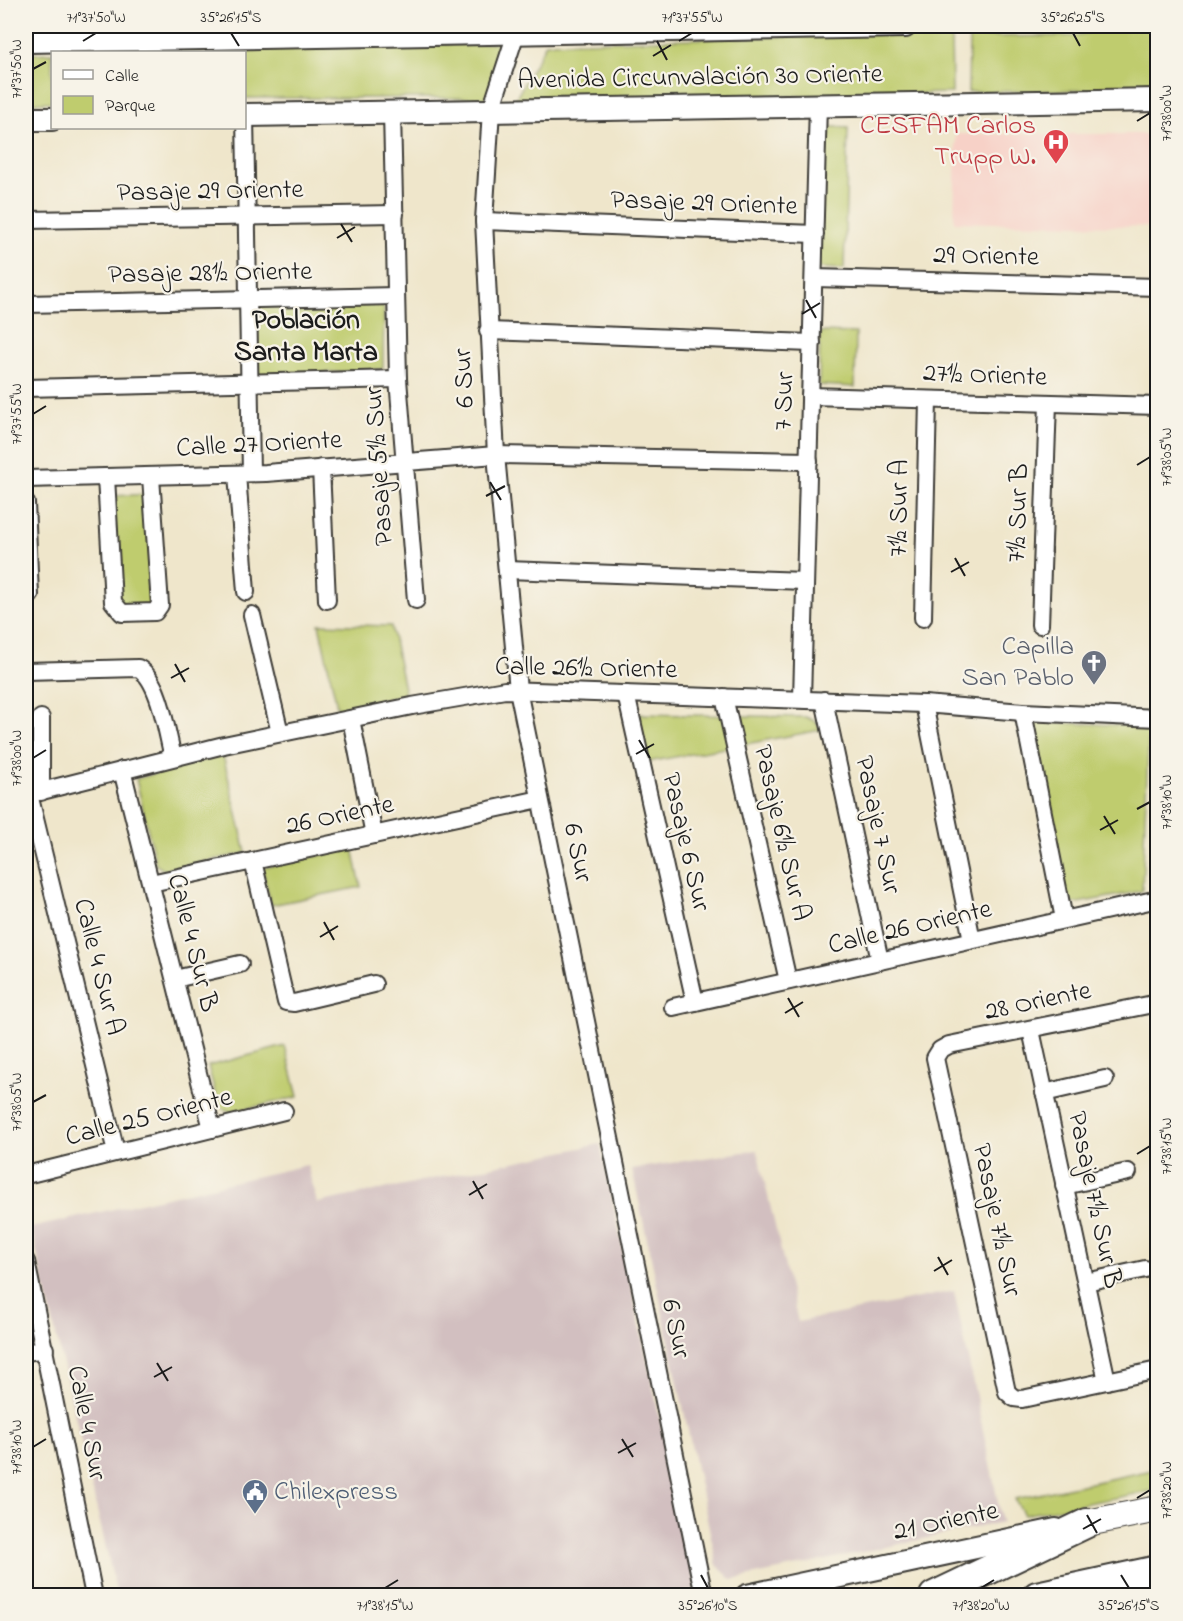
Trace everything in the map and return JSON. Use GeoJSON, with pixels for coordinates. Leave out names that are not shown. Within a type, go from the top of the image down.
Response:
{"type":"FeatureCollection","features":[{"type":"Feature","properties":{"kind":"highway"},"geometry":{"type":"LineString","coordinates":[[934,1596],[1087,1523]]}},
{"type":"Feature","properties":{"kind":"highway"},"geometry":{"type":"LineString","coordinates":[[1037,1596],[1158,1570]]}},
{"type":"Feature","properties":{"kind":"highway"},"geometry":{"type":"LineString","coordinates":[[1139,1596],[1158,1592]]}},
{"type":"Feature","properties":{"kind":"main road","name":"Avenida Circunvalación 30 Oriente"},"geometry":{"type":"LineString","coordinates":[[37,36],[423,30],[516,33],[539,29],[905,26]]}},
{"type":"Feature","properties":{"kind":"main road","name":"Avenida Circunvalación 30 Oriente"},"geometry":{"type":"LineString","coordinates":[[246,115],[1158,100]]}},
{"type":"Feature","properties":{"kind":"main road"},"geometry":{"type":"LineString","coordinates":[[26,119],[51,119]]}},
{"type":"Feature","properties":{"kind":"main road","name":"21 Oriente"},"geometry":{"type":"LineString","coordinates":[[747,1596],[1158,1509]]}},
{"type":"Feature","properties":{"kind":"street","name":"6 Sur"},"geometry":{"type":"LineString","coordinates":[[516,33],[491,110],[484,221],[496,455],[518,690],[704,1596]]}},
{"type":"Feature","properties":{"kind":"street","name":"7 Sur"},"geometry":{"type":"LineString","coordinates":[[802,699],[818,104]]}},
{"type":"Feature","properties":{"kind":"street","name":"Pasaje 5½ Sur"},"geometry":{"type":"LineString","coordinates":[[392,112],[398,379],[416,600]]}},
{"type":"Feature","properties":{"kind":"street"},"geometry":{"type":"LineString","coordinates":[[245,129],[249,383],[244,474],[246,592]]}},
{"type":"Feature","properties":{"kind":"street","name":"Pasaje 29 Oriente"},"geometry":{"type":"LineString","coordinates":[[26,220],[395,214]]}},
{"type":"Feature","properties":{"kind":"street","name":"Pasaje 29 Oriente"},"geometry":{"type":"LineString","coordinates":[[484,221],[815,234]]}},
{"type":"Feature","properties":{"kind":"street","name":"29 Oriente"},"geometry":{"type":"LineString","coordinates":[[813,278],[1158,286]]}},
{"type":"Feature","properties":{"kind":"street","name":"Pasaje 28½ Oriente"},"geometry":{"type":"LineString","coordinates":[[26,304],[396,296]]}},
{"type":"Feature","properties":{"kind":"street"},"geometry":{"type":"LineString","coordinates":[[488,331],[812,343]]}},
{"type":"Feature","properties":{"kind":"street"},"geometry":{"type":"LineString","coordinates":[[26,388],[398,379]]}},
{"type":"Feature","properties":{"kind":"street","name":"27½ Oriente"},"geometry":{"type":"LineString","coordinates":[[810,396],[1158,406]]}},
{"type":"Feature","properties":{"kind":"street","name":"7½ Sur A"},"geometry":{"type":"LineString","coordinates":[[923,618],[928,400]]}},
{"type":"Feature","properties":{"kind":"street","name":"7½ Sur B"},"geometry":{"type":"LineString","coordinates":[[1041,625],[1048,403]]}},
{"type":"Feature","properties":{"kind":"street","name":"Calle 27 Oriente"},"geometry":{"type":"LineString","coordinates":[[26,478],[244,474],[496,455],[808,461]]}},
{"type":"Feature","properties":{"kind":"street"},"geometry":{"type":"LineString","coordinates":[[321,468],[327,600]]}},
{"type":"Feature","properties":{"kind":"street"},"geometry":{"type":"LineString","coordinates":[[106,477],[113,602],[122,613],[155,612],[159,609],[151,477]]}},
{"type":"Feature","properties":{"kind":"street"},"geometry":{"type":"LineString","coordinates":[[26,503],[30,595]]}},
{"type":"Feature","properties":{"kind":"street"},"geometry":{"type":"LineString","coordinates":[[507,570],[805,581]]}},
{"type":"Feature","properties":{"kind":"street"},"geometry":{"type":"LineString","coordinates":[[252,615],[280,733]]}},
{"type":"Feature","properties":{"kind":"street"},"geometry":{"type":"LineString","coordinates":[[26,671],[138,668],[148,675],[153,685],[173,757]]}},
{"type":"Feature","properties":{"kind":"street","name":"Calle 26½ Oriente"},"geometry":{"type":"LineString","coordinates":[[32,794],[173,757],[280,733],[490,692],[518,690],[924,704],[1023,712],[1158,718]]}},
{"type":"Feature","properties":{"kind":"street","name":"Pasaje 6 Sur"},"geometry":{"type":"LineString","coordinates":[[626,694],[694,1002]]}},
{"type":"Feature","properties":{"kind":"street","name":"Pasaje 6½ Sur A"},"geometry":{"type":"LineString","coordinates":[[724,697],[788,981]]}},
{"type":"Feature","properties":{"kind":"street","name":"Pasaje 7 Sur"},"geometry":{"type":"LineString","coordinates":[[824,700],[880,960]]}},
{"type":"Feature","properties":{"kind":"street"},"geometry":{"type":"LineString","coordinates":[[924,704],[972,940]]}},
{"type":"Feature","properties":{"kind":"street"},"geometry":{"type":"LineString","coordinates":[[1023,712],[1064,920]]}},
{"type":"Feature","properties":{"kind":"street","name":"Calle 4 Sur A"},"geometry":{"type":"LineString","coordinates":[[41,718],[32,794],[116,1152]]}},
{"type":"Feature","properties":{"kind":"street"},"geometry":{"type":"LineString","coordinates":[[351,719],[374,835]]}},
{"type":"Feature","properties":{"kind":"street","name":"Calle 4 Sur B"},"geometry":{"type":"LineString","coordinates":[[123,770],[212,1129]]}},
{"type":"Feature","properties":{"kind":"street","name":"26 Oriente"},"geometry":{"type":"LineString","coordinates":[[151,883],[540,799]]}},
{"type":"Feature","properties":{"kind":"street"},"geometry":{"type":"LineString","coordinates":[[253,861],[286,1002],[294,1003],[375,984]]}},
{"type":"Feature","properties":{"kind":"street","name":"Calle 26 Oriente"},"geometry":{"type":"LineString","coordinates":[[673,1007],[1158,898]]}},
{"type":"Feature","properties":{"kind":"street"},"geometry":{"type":"LineString","coordinates":[[175,980],[240,964]]}},
{"type":"Feature","properties":{"kind":"street","name":"28 Oriente"},"geometry":{"type":"LineString","coordinates":[[935,1059],[940,1050],[949,1045],[1158,1003]]}},
{"type":"Feature","properties":{"kind":"street","name":"Pasaje 7½ Sur B"},"geometry":{"type":"LineString","coordinates":[[1030,1030],[1107,1381]]}},
{"type":"Feature","properties":{"kind":"street","name":"Pasaje 7½ Sur"},"geometry":{"type":"LineString","coordinates":[[935,1059],[1007,1392],[1014,1398],[1022,1399],[1107,1381]]}},
{"type":"Feature","properties":{"kind":"street"},"geometry":{"type":"LineString","coordinates":[[1044,1093],[1105,1079]]}},
{"type":"Feature","properties":{"kind":"street","name":"Calle 25 Oriente"},"geometry":{"type":"LineString","coordinates":[[26,1175],[284,1111]]}},
{"type":"Feature","properties":{"kind":"street"},"geometry":{"type":"LineString","coordinates":[[1064,1186],[1128,1172]]}},
{"type":"Feature","properties":{"kind":"street","name":"Calle 4 Sur"},"geometry":{"type":"LineString","coordinates":[[26,1261],[94,1596]]}},
{"type":"Feature","properties":{"kind":"street"},"geometry":{"type":"LineString","coordinates":[[1086,1282],[1145,1269]]}},
{"type":"Feature","properties":{"kind":"street"},"geometry":{"type":"LineString","coordinates":[[26,1352],[45,1349]]}},
{"type":"Feature","properties":{"kind":"street"},"geometry":{"type":"LineString","coordinates":[[1107,1381],[1158,1370]]}},
{"type":"Feature","properties":{"kind":"shaded area","name":"CESFAM Carlos Trupp W."},"geometry":{"type":"Polygon","coordinates":[[[956,134],[1157,134],[1156,227],[954,222],[956,134]]]}},
{"type":"Feature","properties":{"kind":"shaded area"},"geometry":{"type":"Polygon","coordinates":[[[600,1144],[697,1589],[668,1596],[117,1595],[31,1228],[307,1165],[317,1203],[600,1144]]]}},
{"type":"Feature","properties":{"kind":"shaded area"},"geometry":{"type":"Polygon","coordinates":[[[757,1150],[798,1322],[954,1291],[1002,1522],[732,1580],[717,1565],[632,1169],[757,1150]]]}},
{"type":"Feature","properties":{"kind":"green space"},"geometry":{"type":"Polygon","coordinates":[[[1115,26],[1157,26],[1157,89],[968,92],[969,37],[1074,36],[1115,26]]]}},
{"type":"Feature","properties":{"kind":"green space"},"geometry":{"type":"Polygon","coordinates":[[[951,32],[952,93],[514,102],[546,43],[951,32]]]}},
{"type":"Feature","properties":{"kind":"green space"},"geometry":{"type":"Polygon","coordinates":[[[505,43],[487,98],[246,98],[246,51],[124,51],[505,43]]]}},
{"type":"Feature","properties":{"kind":"green space"},"geometry":{"type":"Polygon","coordinates":[[[51,53],[51,102],[26,103],[26,54],[51,53]]]}},
{"type":"Feature","properties":{"kind":"green space"},"geometry":{"type":"Polygon","coordinates":[[[823,126],[848,128],[844,269],[816,268],[823,126]]]}},
{"type":"Feature","properties":{"kind":"green space"},"geometry":{"type":"Polygon","coordinates":[[[384,303],[383,369],[257,377],[256,305],[384,303]]]}},
{"type":"Feature","properties":{"kind":"green space"},"geometry":{"type":"Polygon","coordinates":[[[820,332],[856,333],[855,387],[819,385],[820,332]]]}},
{"type":"Feature","properties":{"kind":"green space"},"geometry":{"type":"Polygon","coordinates":[[[149,494],[156,611],[118,612],[113,496],[149,494]]]}},
{"type":"Feature","properties":{"kind":"green space"},"geometry":{"type":"Polygon","coordinates":[[[319,624],[391,626],[405,694],[338,711],[319,624]]]}},
{"type":"Feature","properties":{"kind":"green space"},"geometry":{"type":"Polygon","coordinates":[[[638,714],[806,717],[816,722],[821,730],[648,762],[638,714]]]}},
{"type":"Feature","properties":{"kind":"green space"},"geometry":{"type":"Polygon","coordinates":[[[1032,722],[1149,726],[1142,891],[1067,905],[1032,722]]]}},
{"type":"Feature","properties":{"kind":"green space"},"geometry":{"type":"Polygon","coordinates":[[[223,755],[246,853],[164,870],[156,865],[136,779],[223,755]]]}},
{"type":"Feature","properties":{"kind":"green space"},"geometry":{"type":"Polygon","coordinates":[[[353,848],[361,887],[271,905],[262,868],[353,848]]]}},
{"type":"Feature","properties":{"kind":"green space"},"geometry":{"type":"Polygon","coordinates":[[[285,1046],[298,1097],[231,1112],[219,1107],[208,1066],[285,1046]]]}},
{"type":"Feature","properties":{"kind":"green space"},"geometry":{"type":"Polygon","coordinates":[[[1157,1469],[1157,1490],[1024,1515],[1015,1499],[1157,1469]]]}},
{"type":"Feature","properties":{"kind":"place","name":"CESFAM Carlos Trupp W."},"geometry":{"type":"Point","coordinates":[1056,165]}},
{"type":"Feature","properties":{"kind":"place","name":"Capilla San Pablo"},"geometry":{"type":"Point","coordinates":[1094,686]}},
{"type":"Feature","properties":{"kind":"place","name":"Chilexpress"},"geometry":{"type":"Point","coordinates":[255,1515]}},
{"type":"Feature","properties":{"kind":"district","name":"Población Santa Marta"},"geometry":{"type":"Point","coordinates":[306,337]}}]}
